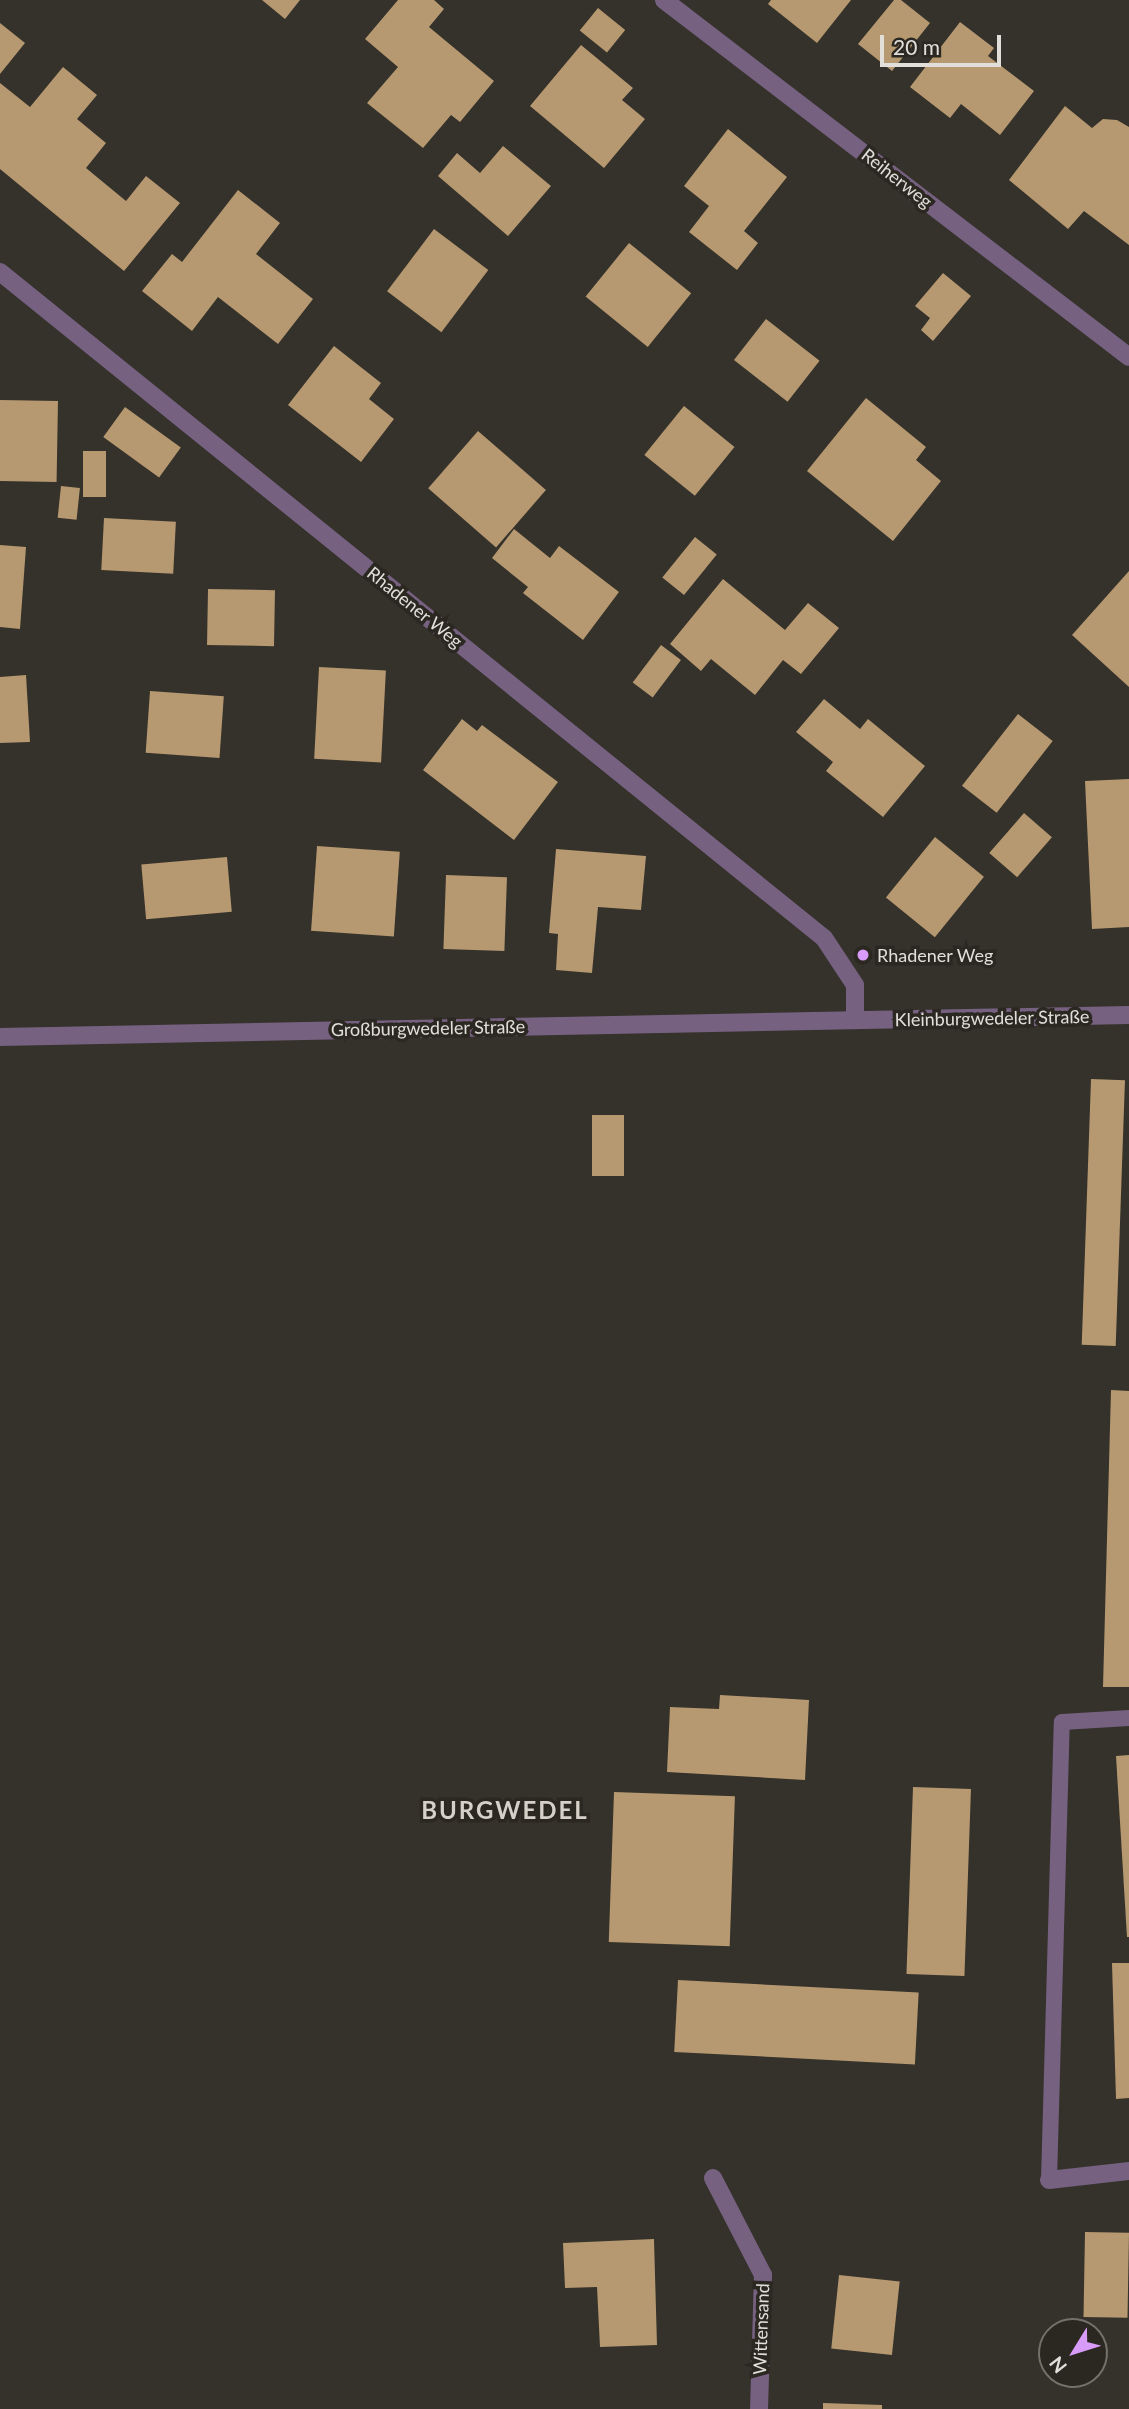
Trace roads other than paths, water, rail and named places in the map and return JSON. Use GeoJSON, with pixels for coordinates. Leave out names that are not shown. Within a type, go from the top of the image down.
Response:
{"type":"FeatureCollection","features":[{"type":"Feature","properties":{"kind":"street","name":"Reiherweg"},"geometry":{"type":"LineString","coordinates":[[664,0],[1129,357]]}},
{"type":"Feature","properties":{"kind":"street","name":"Rhadener Weg"},"geometry":{"type":"LineString","coordinates":[[0,272],[824,937],[855,985],[855,1020]]}},
{"type":"Feature","properties":{"kind":"street","name":"Kleinburgwedeler Straße"},"geometry":{"type":"LineString","coordinates":[[855,1020],[1129,1015]]}},
{"type":"Feature","properties":{"kind":"street","name":"Großburgwedeler Straße"},"geometry":{"type":"LineString","coordinates":[[0,1037],[855,1020]]}},
{"type":"Feature","properties":{"kind":"street"},"geometry":{"type":"LineString","coordinates":[[1049,2180],[1129,2171]]}},
{"type":"Feature","properties":{"kind":"street","name":"Wittensand"},"geometry":{"type":"LineString","coordinates":[[713,2178],[763,2275],[759,2409]]}},
{"type":"Feature","properties":{"kind":"lane"},"geometry":{"type":"LineString","coordinates":[[1049,2180],[1062,1722],[1129,1718]]}},
{"type":"Feature","properties":{"kind":"place","name":"Rhadener Weg"},"geometry":{"type":"Point","coordinates":[863,955]}},
{"type":"Feature","properties":{"kind":"district","name":"BURGWEDEL"},"geometry":{"type":"Point","coordinates":[505,1810]}}]}
